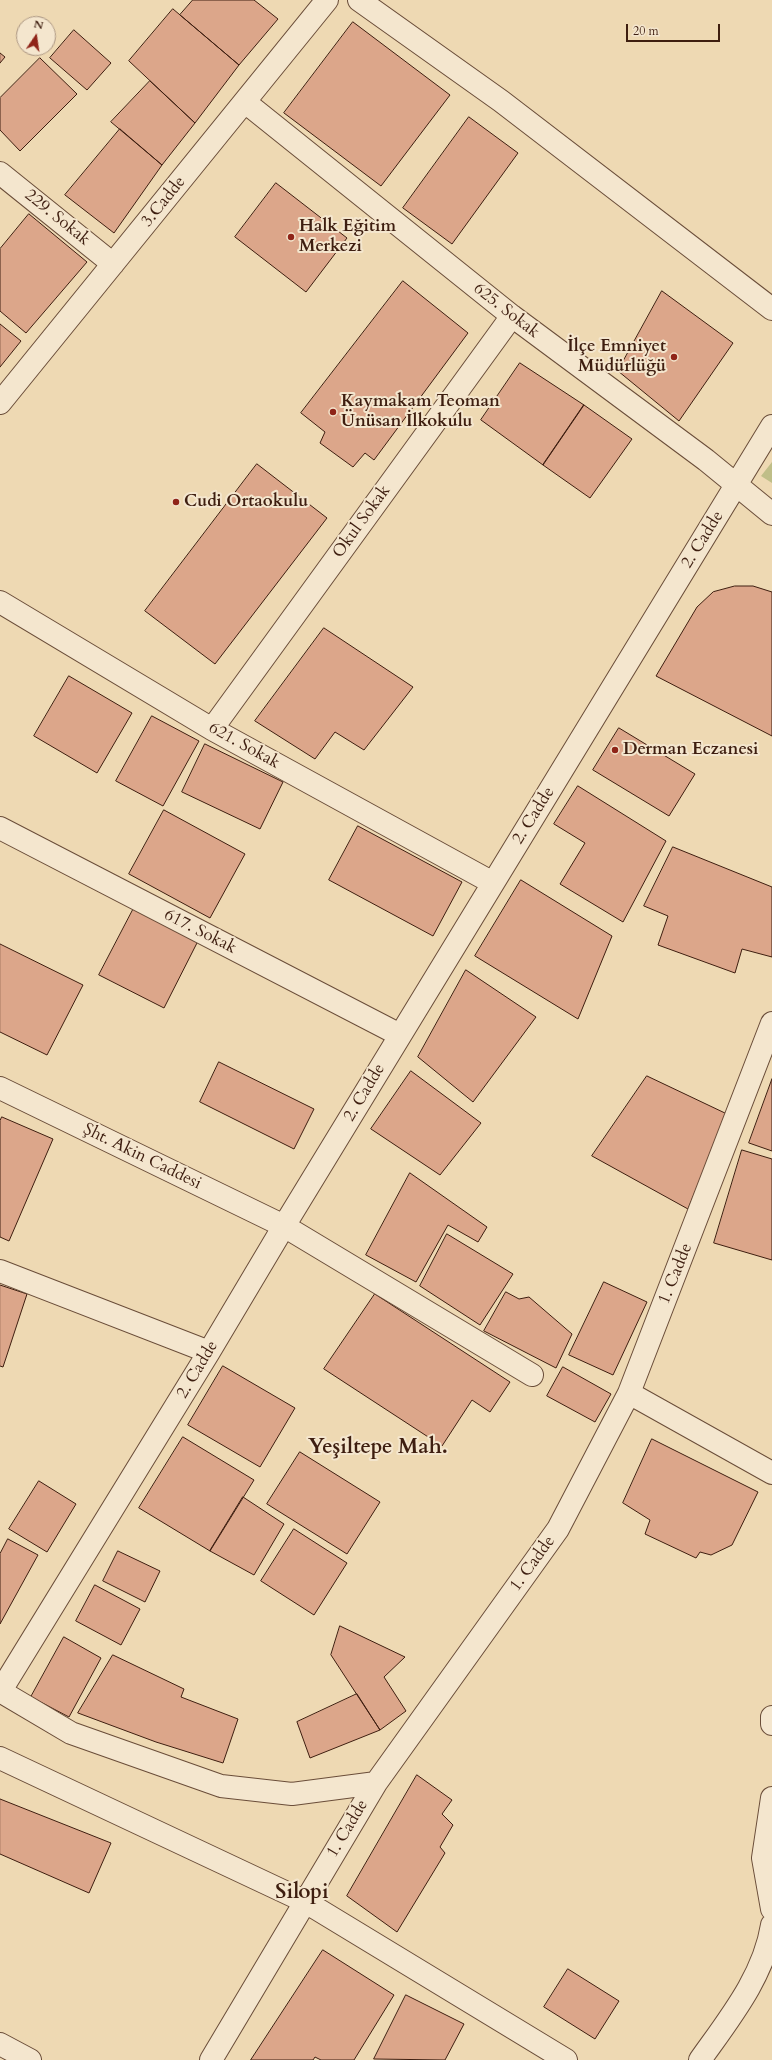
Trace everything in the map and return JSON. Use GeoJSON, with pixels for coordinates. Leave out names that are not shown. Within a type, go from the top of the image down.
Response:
{"type":"FeatureCollection","features":[{"type":"Feature","properties":{"kind":"street","name":"3.Cadde"},"geometry":{"type":"LineString","coordinates":[[0,403],[328,0]]}},
{"type":"Feature","properties":{"kind":"street"},"geometry":{"type":"LineString","coordinates":[[359,0],[502,101],[772,309]]}},
{"type":"Feature","properties":{"kind":"street","name":"625. Sokak"},"geometry":{"type":"LineString","coordinates":[[245,102],[512,316],[734,490],[772,514]]}},
{"type":"Feature","properties":{"kind":"street","name":"229. Sokak"},"geometry":{"type":"LineString","coordinates":[[0,173],[113,264]]}},
{"type":"Feature","properties":{"kind":"street","name":"Okul Sokak"},"geometry":{"type":"LineString","coordinates":[[212,729],[512,316]]}},
{"type":"Feature","properties":{"kind":"street","name":"2. Cadde"},"geometry":{"type":"LineString","coordinates":[[0,1691],[209,1352],[284,1226],[772,426]]}},
{"type":"Feature","properties":{"kind":"street","name":"621. Sokak"},"geometry":{"type":"LineString","coordinates":[[0,602],[212,729],[493,883]]}},
{"type":"Feature","properties":{"kind":"street","name":"617. Sokak"},"geometry":{"type":"LineString","coordinates":[[0,828],[400,1036]]}},
{"type":"Feature","properties":{"kind":"street","name":"1. Cadde"},"geometry":{"type":"LineString","coordinates":[[211,2060],[304,1901],[376,1783],[558,1529],[629,1393],[772,1023]]}},
{"type":"Feature","properties":{"kind":"street","name":"Şht. Akin Caddesi"},"geometry":{"type":"LineString","coordinates":[[0,1088],[284,1226],[532,1375]]}},
{"type":"Feature","properties":{"kind":"street"},"geometry":{"type":"LineString","coordinates":[[0,1271],[209,1352]]}},
{"type":"Feature","properties":{"kind":"street"},"geometry":{"type":"LineString","coordinates":[[629,1393],[772,1473]]}},
{"type":"Feature","properties":{"kind":"street"},"geometry":{"type":"LineString","coordinates":[[0,1691],[71,1733],[221,1786],[292,1794],[376,1783]]}},
{"type":"Feature","properties":{"kind":"street"},"geometry":{"type":"LineString","coordinates":[[772,1717],[772,1724]]}},
{"type":"Feature","properties":{"kind":"street"},"geometry":{"type":"LineString","coordinates":[[0,1758],[304,1901],[566,2060]]}},
{"type":"Feature","properties":{"kind":"street"},"geometry":{"type":"LineString","coordinates":[[772,1798],[763,1858],[772,1909]]}},
{"type":"Feature","properties":{"kind":"street"},"geometry":{"type":"LineString","coordinates":[[700,2060],[742,2001],[769,1946],[772,1925]]}},
{"type":"Feature","properties":{"kind":"street"},"geometry":{"type":"LineString","coordinates":[[0,2044],[30,2060]]}},
{"type":"Feature","properties":{"kind":"shaded area"},"geometry":{"type":"Polygon","coordinates":[[[772,462],[772,483],[761,476],[772,462]]]}},
{"type":"Feature","properties":{"kind":"building"},"geometry":{"type":"Polygon","coordinates":[[[193,0],[254,0],[278,19],[239,65],[180,15],[193,0]]]}},
{"type":"Feature","properties":{"kind":"building"},"geometry":{"type":"Polygon","coordinates":[[[173,9],[239,65],[195,123],[129,61],[173,9]]]}},
{"type":"Feature","properties":{"kind":"building"},"geometry":{"type":"Polygon","coordinates":[[[353,22],[450,95],[381,186],[284,113],[353,22]]]}},
{"type":"Feature","properties":{"kind":"building"},"geometry":{"type":"Polygon","coordinates":[[[74,30],[111,63],[87,90],[50,58],[52,56],[56,56],[56,51],[74,30]]]}},
{"type":"Feature","properties":{"kind":"building"},"geometry":{"type":"Polygon","coordinates":[[[0,53],[5,57],[0,63],[0,53]]]}},
{"type":"Feature","properties":{"kind":"building"},"geometry":{"type":"Polygon","coordinates":[[[40,58],[77,94],[20,151],[0,130],[0,98],[40,58]]]}},
{"type":"Feature","properties":{"kind":"building"},"geometry":{"type":"Polygon","coordinates":[[[150,81],[195,123],[162,165],[111,122],[150,81]]]}},
{"type":"Feature","properties":{"kind":"building"},"geometry":{"type":"Polygon","coordinates":[[[469,117],[518,153],[452,244],[403,208],[469,117]]]}},
{"type":"Feature","properties":{"kind":"building"},"geometry":{"type":"Polygon","coordinates":[[[120,129],[162,165],[114,233],[65,195],[120,129]]]}},
{"type":"Feature","properties":{"kind":"building","name":"Halk Eğitim Merkezi"},"geometry":{"type":"Polygon","coordinates":[[[276,183],[347,238],[306,292],[235,237],[276,183]]]}},
{"type":"Feature","properties":{"kind":"building"},"geometry":{"type":"Polygon","coordinates":[[[29,214],[87,262],[26,333],[0,311],[0,249],[29,214]]]}},
{"type":"Feature","properties":{"kind":"building"},"geometry":{"type":"Polygon","coordinates":[[[403,281],[468,333],[374,460],[365,453],[353,467],[320,443],[325,432],[301,413],[403,281]]]}},
{"type":"Feature","properties":{"kind":"building","name":"İlçe Emniyet Müdürlüğü"},"geometry":{"type":"Polygon","coordinates":[[[662,291],[733,343],[679,421],[618,371],[662,291]]]}},
{"type":"Feature","properties":{"kind":"building"},"geometry":{"type":"Polygon","coordinates":[[[0,324],[21,341],[0,367],[0,324]]]}},
{"type":"Feature","properties":{"kind":"building"},"geometry":{"type":"Polygon","coordinates":[[[520,363],[584,405],[543,465],[481,420],[520,363]]]}},
{"type":"Feature","properties":{"kind":"building"},"geometry":{"type":"Polygon","coordinates":[[[584,405],[632,439],[590,498],[543,465],[584,405]]]}},
{"type":"Feature","properties":{"kind":"building"},"geometry":{"type":"Polygon","coordinates":[[[257,464],[327,518],[215,664],[145,611],[257,464]]]}},
{"type":"Feature","properties":{"kind":"building"},"geometry":{"type":"Polygon","coordinates":[[[735,586],[753,586],[772,592],[772,736],[656,676],[697,607],[713,592],[735,586]]]}},
{"type":"Feature","properties":{"kind":"building"},"geometry":{"type":"Polygon","coordinates":[[[324,628],[413,687],[364,750],[335,732],[315,759],[255,721],[324,628]]]}},
{"type":"Feature","properties":{"kind":"building"},"geometry":{"type":"Polygon","coordinates":[[[69,676],[132,713],[97,773],[34,736],[69,676]]]}},
{"type":"Feature","properties":{"kind":"building"},"geometry":{"type":"Polygon","coordinates":[[[152,716],[199,741],[163,806],[116,781],[152,716]]]}},
{"type":"Feature","properties":{"kind":"building"},"geometry":{"type":"Polygon","coordinates":[[[619,728],[695,774],[669,816],[593,770],[619,728]]]}},
{"type":"Feature","properties":{"kind":"building"},"geometry":{"type":"Polygon","coordinates":[[[205,744],[283,782],[260,829],[182,792],[205,744]]]}},
{"type":"Feature","properties":{"kind":"building"},"geometry":{"type":"Polygon","coordinates":[[[578,786],[666,841],[623,922],[560,884],[585,843],[554,824],[578,786]]]}},
{"type":"Feature","properties":{"kind":"building"},"geometry":{"type":"Polygon","coordinates":[[[164,810],[245,854],[210,918],[129,874],[164,810]]]}},
{"type":"Feature","properties":{"kind":"building"},"geometry":{"type":"Polygon","coordinates":[[[358,826],[462,882],[433,936],[329,880],[358,826]]]}},
{"type":"Feature","properties":{"kind":"building"},"geometry":{"type":"Polygon","coordinates":[[[673,847],[772,887],[772,957],[742,949],[735,973],[658,945],[668,916],[644,906],[673,847]]]}},
{"type":"Feature","properties":{"kind":"building"},"geometry":{"type":"Polygon","coordinates":[[[521,880],[612,936],[578,1019],[475,956],[521,880]]]}},
{"type":"Feature","properties":{"kind":"building"},"geometry":{"type":"Polygon","coordinates":[[[135,906],[199,939],[164,1008],[99,975],[135,906]]]}},
{"type":"Feature","properties":{"kind":"building"},"geometry":{"type":"Polygon","coordinates":[[[0,944],[83,985],[47,1055],[0,1032],[0,944]]]}},
{"type":"Feature","properties":{"kind":"building"},"geometry":{"type":"Polygon","coordinates":[[[466,970],[536,1017],[473,1102],[418,1057],[466,970]]]}},
{"type":"Feature","properties":{"kind":"building"},"geometry":{"type":"Polygon","coordinates":[[[219,1062],[314,1109],[294,1149],[200,1102],[219,1062]]]}},
{"type":"Feature","properties":{"kind":"building"},"geometry":{"type":"Polygon","coordinates":[[[411,1071],[481,1123],[440,1175],[371,1129],[411,1071]]]}},
{"type":"Feature","properties":{"kind":"building"},"geometry":{"type":"Polygon","coordinates":[[[647,1076],[727,1114],[688,1209],[592,1156],[647,1076]]]}},
{"type":"Feature","properties":{"kind":"building"},"geometry":{"type":"Polygon","coordinates":[[[772,1079],[772,1151],[749,1143],[772,1079]]]}},
{"type":"Feature","properties":{"kind":"building"},"geometry":{"type":"Polygon","coordinates":[[[2,1117],[53,1139],[9,1241],[0,1237],[0,1121],[2,1117]]]}},
{"type":"Feature","properties":{"kind":"building"},"geometry":{"type":"Polygon","coordinates":[[[742,1150],[772,1159],[772,1260],[714,1243],[742,1150]]]}},
{"type":"Feature","properties":{"kind":"building"},"geometry":{"type":"Polygon","coordinates":[[[410,1173],[487,1227],[478,1242],[448,1225],[416,1282],[366,1255],[410,1173]]]}},
{"type":"Feature","properties":{"kind":"building"},"geometry":{"type":"Polygon","coordinates":[[[447,1234],[513,1274],[480,1325],[420,1286],[447,1234]]]}},
{"type":"Feature","properties":{"kind":"building"},"geometry":{"type":"Polygon","coordinates":[[[604,1282],[647,1302],[613,1375],[569,1355],[604,1282]]]}},
{"type":"Feature","properties":{"kind":"building"},"geometry":{"type":"Polygon","coordinates":[[[0,1285],[27,1294],[3,1367],[0,1366],[0,1285]]]}},
{"type":"Feature","properties":{"kind":"building"},"geometry":{"type":"Polygon","coordinates":[[[506,1292],[519,1299],[529,1297],[572,1334],[556,1368],[484,1331],[506,1292]]]}},
{"type":"Feature","properties":{"kind":"building"},"geometry":{"type":"Polygon","coordinates":[[[375,1294],[510,1382],[490,1412],[472,1400],[442,1446],[324,1369],[375,1294]]]}},
{"type":"Feature","properties":{"kind":"building"},"geometry":{"type":"Polygon","coordinates":[[[223,1366],[295,1408],[260,1467],[188,1425],[223,1366]]]}},
{"type":"Feature","properties":{"kind":"building"},"geometry":{"type":"Polygon","coordinates":[[[563,1367],[611,1394],[595,1422],[547,1396],[563,1367]]]}},
{"type":"Feature","properties":{"kind":"building"},"geometry":{"type":"Polygon","coordinates":[[[183,1437],[254,1480],[210,1551],[139,1508],[183,1437]]]}},
{"type":"Feature","properties":{"kind":"building"},"geometry":{"type":"Polygon","coordinates":[[[652,1439],[758,1492],[732,1545],[711,1555],[700,1552],[696,1558],[645,1534],[650,1520],[623,1503],[652,1439]]]}},
{"type":"Feature","properties":{"kind":"building"},"geometry":{"type":"Polygon","coordinates":[[[300,1452],[380,1502],[347,1554],[267,1504],[300,1452]]]}},
{"type":"Feature","properties":{"kind":"building"},"geometry":{"type":"Polygon","coordinates":[[[39,1481],[76,1504],[47,1552],[9,1529],[39,1481]]]}},
{"type":"Feature","properties":{"kind":"building"},"geometry":{"type":"Polygon","coordinates":[[[243,1497],[284,1524],[254,1575],[210,1551],[243,1497]]]}},
{"type":"Feature","properties":{"kind":"building"},"geometry":{"type":"Polygon","coordinates":[[[294,1529],[347,1563],[314,1615],[261,1581],[294,1529]]]}},
{"type":"Feature","properties":{"kind":"building"},"geometry":{"type":"Polygon","coordinates":[[[8,1539],[38,1555],[0,1624],[0,1554],[8,1539]]]}},
{"type":"Feature","properties":{"kind":"building"},"geometry":{"type":"Polygon","coordinates":[[[118,1551],[160,1571],[145,1602],[103,1581],[118,1551]]]}},
{"type":"Feature","properties":{"kind":"building"},"geometry":{"type":"Polygon","coordinates":[[[95,1585],[140,1609],[121,1645],[76,1621],[95,1585]]]}},
{"type":"Feature","properties":{"kind":"building"},"geometry":{"type":"Polygon","coordinates":[[[340,1626],[405,1657],[384,1677],[406,1711],[380,1730],[331,1655],[340,1626]]]}},
{"type":"Feature","properties":{"kind":"building"},"geometry":{"type":"Polygon","coordinates":[[[64,1637],[101,1658],[69,1717],[31,1697],[64,1637]]]}},
{"type":"Feature","properties":{"kind":"building"},"geometry":{"type":"Polygon","coordinates":[[[113,1655],[184,1689],[181,1697],[238,1719],[223,1763],[156,1742],[78,1713],[113,1655]]]}},
{"type":"Feature","properties":{"kind":"building"},"geometry":{"type":"Polygon","coordinates":[[[357,1694],[380,1730],[310,1758],[297,1722],[357,1694]]]}},
{"type":"Feature","properties":{"kind":"building"},"geometry":{"type":"Polygon","coordinates":[[[417,1775],[452,1800],[442,1814],[453,1825],[440,1847],[445,1853],[397,1932],[347,1896],[417,1775]]]}},
{"type":"Feature","properties":{"kind":"building"},"geometry":{"type":"Polygon","coordinates":[[[0,1799],[111,1843],[89,1893],[0,1854],[0,1799]]]}},
{"type":"Feature","properties":{"kind":"building"},"geometry":{"type":"Polygon","coordinates":[[[323,1950],[394,1995],[354,2060],[321,2060],[315,2057],[313,2060],[251,2060],[323,1950]]]}},
{"type":"Feature","properties":{"kind":"building"},"geometry":{"type":"Polygon","coordinates":[[[568,1969],[619,2001],[595,2039],[544,2007],[568,1969]]]}},
{"type":"Feature","properties":{"kind":"building"},"geometry":{"type":"Polygon","coordinates":[[[406,1995],[464,2024],[445,2060],[374,2059],[406,1995]]]}},
{"type":"Feature","properties":{"kind":"place","name":"Halk Eğitim Merkezi"},"geometry":{"type":"Point","coordinates":[291,237]}},
{"type":"Feature","properties":{"kind":"place","name":"İlçe Emniyet Müdürlüğü"},"geometry":{"type":"Point","coordinates":[674,357]}},
{"type":"Feature","properties":{"kind":"place","name":"Kaymakam Teoman Ünüsan İlkokulu"},"geometry":{"type":"Point","coordinates":[333,412]}},
{"type":"Feature","properties":{"kind":"place","name":"Cudi Ortaokulu"},"geometry":{"type":"Point","coordinates":[176,502]}},
{"type":"Feature","properties":{"kind":"place","name":"Derman Eczanesi"},"geometry":{"type":"Point","coordinates":[615,750]}},
{"type":"Feature","properties":{"kind":"district","name":"Yeşiltepe Mah."},"geometry":{"type":"Point","coordinates":[378,1448]}},
{"type":"Feature","properties":{"kind":"district","name":"Silopi"},"geometry":{"type":"Point","coordinates":[302,1893]}}]}
